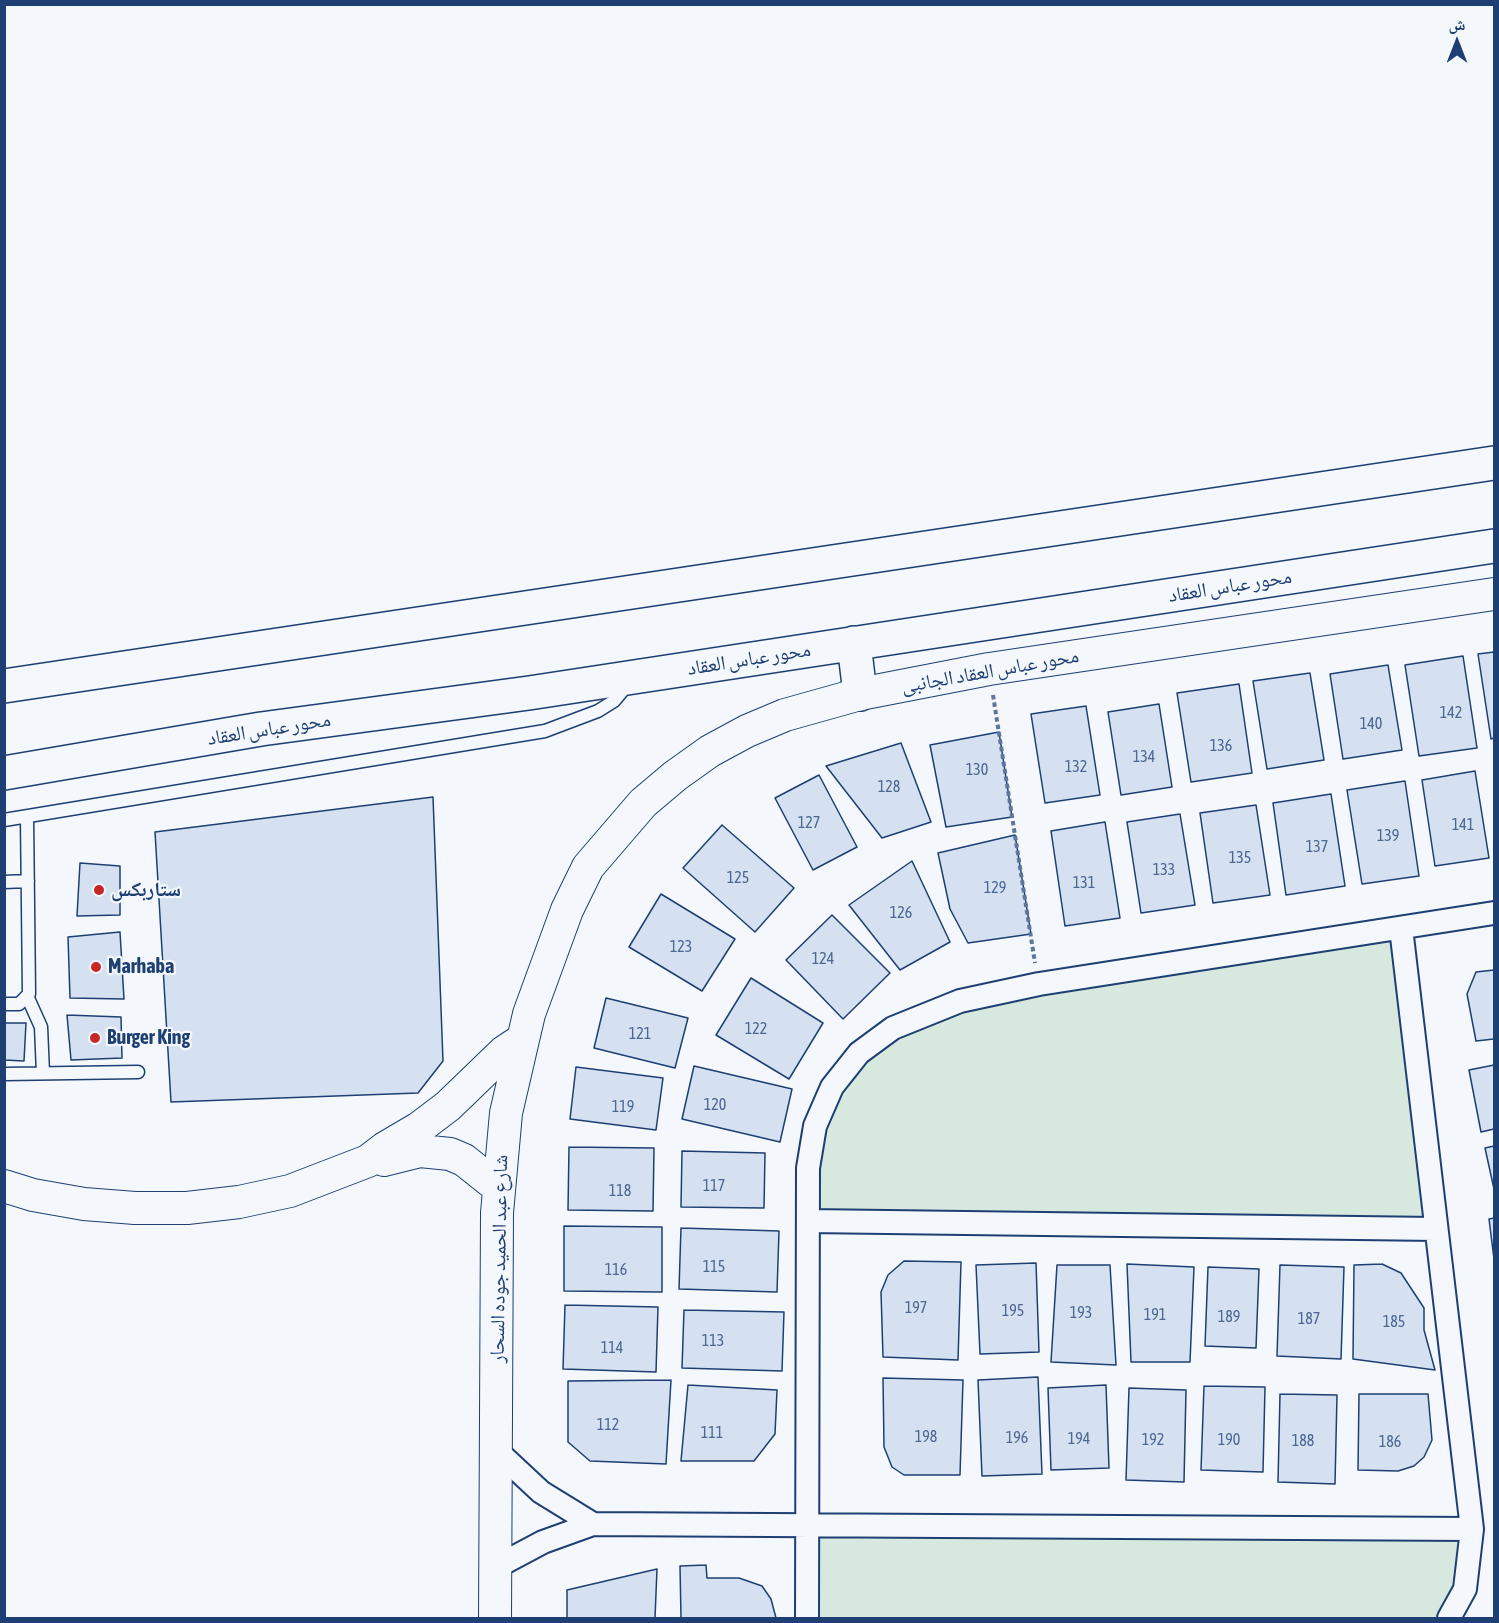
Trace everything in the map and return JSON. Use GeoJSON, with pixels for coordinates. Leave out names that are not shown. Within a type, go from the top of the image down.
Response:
{"type":"FeatureCollection","features":[{"type":"Feature","properties":{"kind":"main road"},"geometry":{"type":"LineString","coordinates":[[4,686],[1494,463]]}},
{"type":"Feature","properties":{"kind":"main road","name":"محور عباس العقاد"},"geometry":{"type":"LineString","coordinates":[[4,772],[261,729],[633,677],[1494,546]]}},
{"type":"Feature","properties":{"kind":"main road"},"geometry":{"type":"LineString","coordinates":[[854,643],[860,694]]}},
{"type":"Feature","properties":{"kind":"street","name":"محور عباس العقاد الجانبى"},"geometry":{"type":"LineString","coordinates":[[567,910],[588,867],[643,803],[710,751],[747,731],[785,715],[860,694],[989,669],[1494,594]]}},
{"type":"Feature","properties":{"kind":"street","name":"شارع عبد الحميد جوده السحار"},"geometry":{"type":"LineString","coordinates":[[495,1618],[498,1187],[506,1113],[522,1041],[567,910]]}},
{"type":"Feature","properties":{"kind":"street"},"geometry":{"type":"LineString","coordinates":[[807,1618],[808,1168],[815,1126],[832,1087],[859,1053],[893,1028],[960,1001],[1039,984],[1494,913]]}},
{"type":"Feature","properties":{"kind":"street"},"geometry":{"type":"LineString","coordinates":[[1401,928],[1472,1529],[1465,1589],[1449,1618]]}},
{"type":"Feature","properties":{"kind":"street"},"geometry":{"type":"LineString","coordinates":[[368,1161],[441,1112],[488,1066],[522,1041]]}},
{"type":"Feature","properties":{"kind":"street"},"geometry":{"type":"LineString","coordinates":[[4,1186],[33,1195],[84,1204],[135,1208],[187,1208],[239,1202],[290,1191],[368,1161],[435,1151],[464,1160],[498,1187]]}},
{"type":"Feature","properties":{"kind":"street"},"geometry":{"type":"LineString","coordinates":[[808,1221],[1436,1229]]}},
{"type":"Feature","properties":{"kind":"street"},"geometry":{"type":"LineString","coordinates":[[497,1451],[541,1492],[593,1524]]}},
{"type":"Feature","properties":{"kind":"street"},"geometry":{"type":"LineString","coordinates":[[496,1567],[543,1542],[593,1524],[1472,1529]]}},
{"type":"Feature","properties":{"kind":"lane"},"geometry":{"type":"LineString","coordinates":[[4,820],[545,731],[582,719],[606,706],[625,690],[633,677]]}},
{"type":"Feature","properties":{"kind":"lane"},"geometry":{"type":"LineString","coordinates":[[27,817],[28,998],[41,1027],[43,1073]]}},
{"type":"Feature","properties":{"kind":"lane"},"geometry":{"type":"LineString","coordinates":[[4,882],[28,881]]}},
{"type":"Feature","properties":{"kind":"lane"},"geometry":{"type":"LineString","coordinates":[[4,1004],[19,1004],[28,998]]}},
{"type":"Feature","properties":{"kind":"lane"},"geometry":{"type":"LineString","coordinates":[[4,1074],[138,1072]]}},
{"type":"Feature","properties":{"kind":"path"},"geometry":{"type":"LineString","coordinates":[[989,669],[1039,984]]}},
{"type":"Feature","properties":{"kind":"shaded area"},"geometry":{"type":"Polygon","coordinates":[[[1401,928],[1436,1229],[808,1221],[832,1087],[932,1011],[1401,928]]]}},
{"type":"Feature","properties":{"kind":"shaded area"},"geometry":{"type":"Polygon","coordinates":[[[808,1525],[1472,1529],[1449,1618],[807,1618],[808,1525]]]}},
{"type":"Feature","properties":{"kind":"building"},"geometry":{"type":"Polygon","coordinates":[[[1494,652],[1494,738],[1491,739],[1478,654],[1494,652]]]}},
{"type":"Feature","properties":{"kind":"building"},"geometry":{"type":"Polygon","coordinates":[[[1463,656],[1477,748],[1419,756],[1405,665],[1463,656]]]}},
{"type":"Feature","properties":{"kind":"building"},"geometry":{"type":"Polygon","coordinates":[[[1388,665],[1402,750],[1343,759],[1330,674],[1388,665]]]}},
{"type":"Feature","properties":{"kind":"building"},"geometry":{"type":"Polygon","coordinates":[[[1310,673],[1324,760],[1267,769],[1253,681],[1310,673]]]}},
{"type":"Feature","properties":{"kind":"building"},"geometry":{"type":"Polygon","coordinates":[[[1239,684],[1252,773],[1191,782],[1177,693],[1239,684]]]}},
{"type":"Feature","properties":{"kind":"building"},"geometry":{"type":"Polygon","coordinates":[[[1159,704],[1172,787],[1121,795],[1108,712],[1159,704]]]}},
{"type":"Feature","properties":{"kind":"building"},"geometry":{"type":"Polygon","coordinates":[[[1086,706],[1100,795],[1045,803],[1031,714],[1086,706]]]}},
{"type":"Feature","properties":{"kind":"building"},"geometry":{"type":"Polygon","coordinates":[[[999,732],[1012,817],[946,827],[930,745],[999,732]]]}},
{"type":"Feature","properties":{"kind":"building"},"geometry":{"type":"Polygon","coordinates":[[[901,743],[931,822],[882,838],[826,766],[901,743]]]}},
{"type":"Feature","properties":{"kind":"building"},"geometry":{"type":"Polygon","coordinates":[[[1475,771],[1489,858],[1435,866],[1422,780],[1475,771]]]}},
{"type":"Feature","properties":{"kind":"building"},"geometry":{"type":"Polygon","coordinates":[[[819,775],[857,847],[813,870],[775,798],[819,775]]]}},
{"type":"Feature","properties":{"kind":"building"},"geometry":{"type":"Polygon","coordinates":[[[1405,781],[1419,876],[1362,884],[1347,790],[1405,781]]]}},
{"type":"Feature","properties":{"kind":"building"},"geometry":{"type":"Polygon","coordinates":[[[1331,794],[1345,886],[1286,895],[1273,803],[1331,794]]]}},
{"type":"Feature","properties":{"kind":"building"},"geometry":{"type":"Polygon","coordinates":[[[433,797],[443,1061],[418,1093],[171,1102],[155,832],[433,797]]]}},
{"type":"Feature","properties":{"kind":"building"},"geometry":{"type":"Polygon","coordinates":[[[1256,805],[1270,895],[1213,903],[1200,813],[1256,805]]]}},
{"type":"Feature","properties":{"kind":"building"},"geometry":{"type":"Polygon","coordinates":[[[1180,814],[1195,905],[1141,913],[1127,822],[1180,814]]]}},
{"type":"Feature","properties":{"kind":"building"},"geometry":{"type":"Polygon","coordinates":[[[1105,822],[1120,918],[1065,926],[1051,831],[1105,822]]]}},
{"type":"Feature","properties":{"kind":"building"},"geometry":{"type":"Polygon","coordinates":[[[722,825],[794,888],[755,932],[683,868],[722,825]]]}},
{"type":"Feature","properties":{"kind":"building"},"geometry":{"type":"Polygon","coordinates":[[[1015,835],[1031,934],[968,943],[950,909],[938,853],[1015,835]]]}},
{"type":"Feature","properties":{"kind":"building"},"geometry":{"type":"Polygon","coordinates":[[[912,861],[950,942],[900,970],[849,905],[912,861]]]}},
{"type":"Feature","properties":{"kind":"building","name":"ستاربكس"},"geometry":{"type":"Polygon","coordinates":[[[80,863],[120,866],[120,915],[77,916],[80,863]]]}},
{"type":"Feature","properties":{"kind":"building"},"geometry":{"type":"Polygon","coordinates":[[[661,894],[735,939],[702,991],[629,947],[661,894]]]}},
{"type":"Feature","properties":{"kind":"building"},"geometry":{"type":"Polygon","coordinates":[[[832,915],[890,973],[843,1019],[786,960],[832,915]]]}},
{"type":"Feature","properties":{"kind":"building","name":"Marhaba"},"geometry":{"type":"Polygon","coordinates":[[[120,932],[124,999],[70,998],[68,937],[120,932]]]}},
{"type":"Feature","properties":{"kind":"building"},"geometry":{"type":"Polygon","coordinates":[[[1494,970],[1494,1039],[1476,1041],[1467,994],[1476,972],[1494,970]]]}},
{"type":"Feature","properties":{"kind":"building"},"geometry":{"type":"Polygon","coordinates":[[[751,978],[823,1023],[789,1079],[716,1035],[751,978]]]}},
{"type":"Feature","properties":{"kind":"building"},"geometry":{"type":"Polygon","coordinates":[[[606,998],[688,1018],[675,1068],[594,1048],[606,998]]]}},
{"type":"Feature","properties":{"kind":"building","name":"Burger King"},"geometry":{"type":"Polygon","coordinates":[[[67,1015],[121,1017],[122,1058],[71,1060],[67,1015]]]}},
{"type":"Feature","properties":{"kind":"building"},"geometry":{"type":"Polygon","coordinates":[[[4,1023],[26,1023],[24,1061],[4,1060],[4,1023]]]}},
{"type":"Feature","properties":{"kind":"building"},"geometry":{"type":"Polygon","coordinates":[[[1494,1065],[1494,1129],[1481,1132],[1469,1070],[1494,1065]]]}},
{"type":"Feature","properties":{"kind":"building"},"geometry":{"type":"Polygon","coordinates":[[[694,1066],[792,1089],[780,1142],[682,1119],[694,1066]]]}},
{"type":"Feature","properties":{"kind":"building"},"geometry":{"type":"Polygon","coordinates":[[[576,1067],[663,1078],[656,1130],[570,1119],[576,1067]]]}},
{"type":"Feature","properties":{"kind":"building"},"geometry":{"type":"Polygon","coordinates":[[[1494,1146],[1494,1189],[1485,1148],[1494,1146]]]}},
{"type":"Feature","properties":{"kind":"building"},"geometry":{"type":"Polygon","coordinates":[[[569,1147],[654,1148],[653,1211],[568,1210],[569,1147]]]}},
{"type":"Feature","properties":{"kind":"building"},"geometry":{"type":"Polygon","coordinates":[[[682,1151],[765,1153],[764,1208],[681,1207],[682,1151]]]}},
{"type":"Feature","properties":{"kind":"building"},"geometry":{"type":"Polygon","coordinates":[[[1494,1218],[1494,1259],[1489,1219],[1494,1218]]]}},
{"type":"Feature","properties":{"kind":"building"},"geometry":{"type":"Polygon","coordinates":[[[564,1226],[662,1227],[662,1292],[564,1291],[564,1226]]]}},
{"type":"Feature","properties":{"kind":"building"},"geometry":{"type":"Polygon","coordinates":[[[681,1228],[779,1231],[777,1292],[679,1289],[681,1228]]]}},
{"type":"Feature","properties":{"kind":"building"},"geometry":{"type":"Polygon","coordinates":[[[904,1261],[961,1262],[958,1360],[883,1357],[881,1292],[888,1275],[904,1261]]]}},
{"type":"Feature","properties":{"kind":"building"},"geometry":{"type":"Polygon","coordinates":[[[1036,1263],[1039,1352],[980,1354],[976,1265],[1036,1263]]]}},
{"type":"Feature","properties":{"kind":"building"},"geometry":{"type":"Polygon","coordinates":[[[1127,1264],[1194,1267],[1190,1362],[1131,1362],[1127,1264]]]}},
{"type":"Feature","properties":{"kind":"building"},"geometry":{"type":"Polygon","coordinates":[[[1382,1264],[1401,1273],[1424,1308],[1424,1330],[1435,1370],[1353,1359],[1354,1265],[1382,1264]]]}},
{"type":"Feature","properties":{"kind":"building"},"geometry":{"type":"Polygon","coordinates":[[[1057,1265],[1110,1265],[1116,1365],[1051,1362],[1057,1265]]]}},
{"type":"Feature","properties":{"kind":"building"},"geometry":{"type":"Polygon","coordinates":[[[1280,1265],[1344,1267],[1341,1359],[1277,1356],[1280,1265]]]}},
{"type":"Feature","properties":{"kind":"building"},"geometry":{"type":"Polygon","coordinates":[[[1208,1267],[1259,1269],[1256,1348],[1205,1346],[1208,1267]]]}},
{"type":"Feature","properties":{"kind":"building"},"geometry":{"type":"Polygon","coordinates":[[[565,1305],[658,1307],[656,1372],[563,1369],[565,1305]]]}},
{"type":"Feature","properties":{"kind":"building"},"geometry":{"type":"Polygon","coordinates":[[[684,1310],[784,1312],[782,1371],[682,1368],[684,1310]]]}},
{"type":"Feature","properties":{"kind":"building"},"geometry":{"type":"Polygon","coordinates":[[[1038,1377],[1042,1474],[982,1476],[978,1380],[1038,1377]]]}},
{"type":"Feature","properties":{"kind":"building"},"geometry":{"type":"Polygon","coordinates":[[[883,1378],[963,1380],[960,1475],[904,1475],[892,1467],[884,1447],[883,1378]]]}},
{"type":"Feature","properties":{"kind":"building"},"geometry":{"type":"Polygon","coordinates":[[[671,1380],[666,1464],[590,1461],[568,1442],[568,1381],[671,1380]]]}},
{"type":"Feature","properties":{"kind":"building"},"geometry":{"type":"Polygon","coordinates":[[[688,1385],[777,1390],[775,1434],[754,1461],[681,1461],[688,1385]]]}},
{"type":"Feature","properties":{"kind":"building"},"geometry":{"type":"Polygon","coordinates":[[[1106,1385],[1109,1468],[1051,1470],[1048,1388],[1106,1385]]]}},
{"type":"Feature","properties":{"kind":"building"},"geometry":{"type":"Polygon","coordinates":[[[1204,1386],[1265,1387],[1263,1472],[1201,1470],[1204,1386]]]}},
{"type":"Feature","properties":{"kind":"building"},"geometry":{"type":"Polygon","coordinates":[[[1129,1388],[1186,1390],[1184,1482],[1126,1480],[1129,1388]]]}},
{"type":"Feature","properties":{"kind":"building"},"geometry":{"type":"Polygon","coordinates":[[[1280,1394],[1337,1395],[1335,1484],[1278,1482],[1280,1394]]]}},
{"type":"Feature","properties":{"kind":"building"},"geometry":{"type":"Polygon","coordinates":[[[1359,1394],[1428,1394],[1432,1440],[1424,1457],[1414,1466],[1398,1471],[1358,1470],[1359,1394]]]}},
{"type":"Feature","properties":{"kind":"building"},"geometry":{"type":"Polygon","coordinates":[[[706,1565],[707,1578],[739,1578],[762,1586],[771,1599],[776,1618],[681,1618],[680,1566],[706,1565]]]}},
{"type":"Feature","properties":{"kind":"building"},"geometry":{"type":"Polygon","coordinates":[[[657,1569],[655,1618],[567,1618],[567,1590],[657,1569]]]}},
{"type":"Feature","properties":{"kind":"place","name":"ستاربكس"},"geometry":{"type":"Point","coordinates":[99,890]}},
{"type":"Feature","properties":{"kind":"place","name":"Marhaba"},"geometry":{"type":"Point","coordinates":[96,967]}},
{"type":"Feature","properties":{"kind":"place","name":"Burger King"},"geometry":{"type":"Point","coordinates":[95,1038]}}]}
